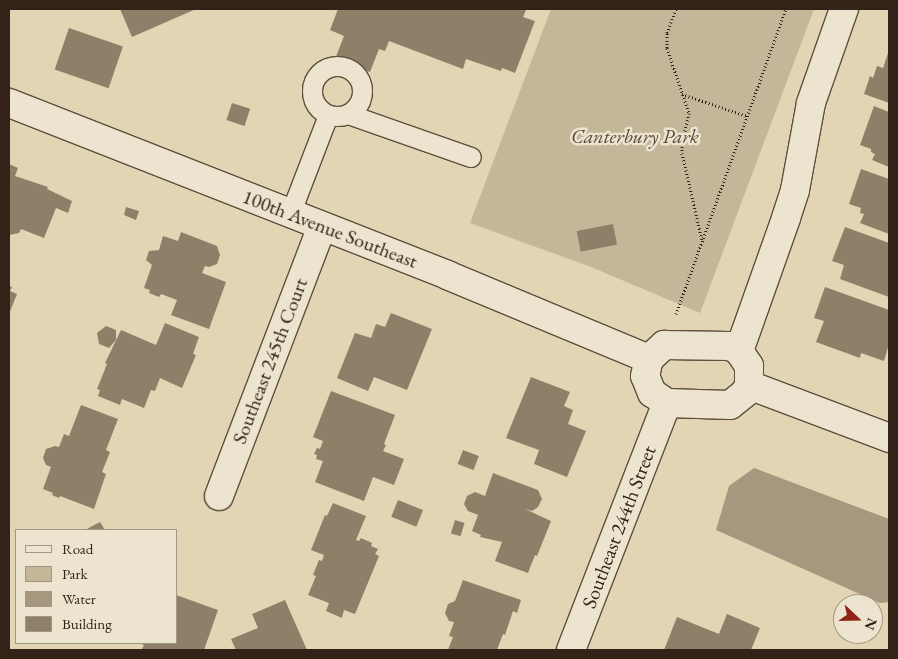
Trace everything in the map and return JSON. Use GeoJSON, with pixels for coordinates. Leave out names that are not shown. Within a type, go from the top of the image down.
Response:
{"type":"FeatureCollection","features":[{"type":"Feature","properties":{"kind":"street"},"geometry":{"type":"LineString","coordinates":[[739,351],[795,190],[812,103],[844,9]]}},
{"type":"Feature","properties":{"kind":"street","name":"100th Avenue Southeast"},"geometry":{"type":"LineString","coordinates":[[9,103],[290,214],[657,352]]}},
{"type":"Feature","properties":{"kind":"street","name":"Southeast 245th Court"},"geometry":{"type":"LineString","coordinates":[[219,496],[322,226]]}},
{"type":"Feature","properties":{"kind":"street"},"geometry":{"type":"LineString","coordinates":[[719,345],[739,351],[750,366],[749,385],[745,393],[730,404],[667,403],[658,399],[647,385],[646,367],[657,352],[719,345]]}},
{"type":"Feature","properties":{"kind":"street"},"geometry":{"type":"LineString","coordinates":[[749,385],[889,438]]}},
{"type":"Feature","properties":{"kind":"street","name":"Southeast 244th Street"},"geometry":{"type":"LineString","coordinates":[[571,650],[667,403]]}},
{"type":"Feature","properties":{"kind":"lane"},"geometry":{"type":"LineString","coordinates":[[346,67],[354,72],[360,80],[362,89],[361,99],[356,108],[348,114],[328,115],[320,110],[314,102],[311,92],[313,82],[318,74],[326,68],[346,67]]}},
{"type":"Feature","properties":{"kind":"lane"},"geometry":{"type":"LineString","coordinates":[[348,114],[471,156]]}},
{"type":"Feature","properties":{"kind":"lane"},"geometry":{"type":"LineString","coordinates":[[290,214],[328,115]]}},
{"type":"Feature","properties":{"kind":"path"},"geometry":{"type":"LineString","coordinates":[[676,9],[668,33],[667,48],[689,113],[682,143],[682,153],[702,241]]}},
{"type":"Feature","properties":{"kind":"path"},"geometry":{"type":"LineString","coordinates":[[657,352],[702,241],[786,9]]}},
{"type":"Feature","properties":{"kind":"path"},"geometry":{"type":"LineString","coordinates":[[682,94],[747,116]]}},
{"type":"Feature","properties":{"kind":"green space","name":"Canterbury Park"},"geometry":{"type":"Polygon","coordinates":[[[551,9],[814,9],[700,313],[591,267],[470,223],[551,9]]]}},
{"type":"Feature","properties":{"kind":"water"},"geometry":{"type":"Polygon","coordinates":[[[754,468],[889,519],[889,602],[883,603],[883,594],[860,594],[716,530],[729,486],[754,468]]]}},
{"type":"Feature","properties":{"kind":"building"},"geometry":{"type":"Polygon","coordinates":[[[120,9],[196,9],[132,37],[120,9]]]}},
{"type":"Feature","properties":{"kind":"building"},"geometry":{"type":"Polygon","coordinates":[[[338,9],[522,9],[526,10],[523,17],[535,21],[515,73],[502,68],[501,71],[466,59],[463,69],[389,41],[385,51],[379,49],[370,72],[335,59],[344,36],[330,30],[338,9]]]}},
{"type":"Feature","properties":{"kind":"building"},"geometry":{"type":"Polygon","coordinates":[[[69,28],[123,47],[109,88],[55,70],[69,28]]]}},
{"type":"Feature","properties":{"kind":"building"},"geometry":{"type":"Polygon","coordinates":[[[889,50],[889,103],[864,94],[870,76],[873,78],[877,66],[883,68],[889,50]]]}},
{"type":"Feature","properties":{"kind":"building"},"geometry":{"type":"Polygon","coordinates":[[[232,103],[250,109],[245,126],[226,120],[232,103]]]}},
{"type":"Feature","properties":{"kind":"building"},"geometry":{"type":"Polygon","coordinates":[[[874,106],[889,112],[889,167],[872,160],[875,154],[871,152],[871,149],[860,145],[874,106]]]}},
{"type":"Feature","properties":{"kind":"building"},"geometry":{"type":"Polygon","coordinates":[[[9,164],[18,168],[15,176],[48,187],[47,189],[72,201],[68,213],[56,208],[44,238],[21,229],[19,233],[9,235],[9,164]]]}},
{"type":"Feature","properties":{"kind":"building"},"geometry":{"type":"Polygon","coordinates":[[[861,169],[889,179],[889,234],[860,223],[864,214],[860,213],[861,208],[849,204],[861,169]]]}},
{"type":"Feature","properties":{"kind":"building"},"geometry":{"type":"Polygon","coordinates":[[[126,207],[139,211],[136,220],[124,215],[126,207]]]}},
{"type":"Feature","properties":{"kind":"building"},"geometry":{"type":"Polygon","coordinates":[[[613,224],[617,245],[581,252],[577,231],[613,224]]]}},
{"type":"Feature","properties":{"kind":"building"},"geometry":{"type":"Polygon","coordinates":[[[845,227],[889,243],[889,297],[840,279],[844,265],[832,261],[845,227]]]}},
{"type":"Feature","properties":{"kind":"building"},"geometry":{"type":"Polygon","coordinates":[[[181,232],[217,246],[220,255],[217,264],[209,267],[205,266],[202,273],[226,282],[209,329],[171,315],[177,300],[161,294],[159,297],[149,293],[150,290],[144,288],[152,265],[146,260],[149,251],[159,250],[163,236],[178,241],[181,232]]]}},
{"type":"Feature","properties":{"kind":"building"},"geometry":{"type":"Polygon","coordinates":[[[9,286],[12,287],[10,291],[17,294],[9,314],[9,286]]]}},
{"type":"Feature","properties":{"kind":"building"},"geometry":{"type":"Polygon","coordinates":[[[825,287],[889,310],[889,344],[884,361],[861,353],[860,358],[816,342],[824,321],[814,318],[825,287]]]}},
{"type":"Feature","properties":{"kind":"building"},"geometry":{"type":"Polygon","coordinates":[[[391,313],[432,329],[407,390],[374,377],[368,391],[337,378],[355,333],[371,338],[376,324],[385,327],[391,313]]]}},
{"type":"Feature","properties":{"kind":"building"},"geometry":{"type":"Polygon","coordinates":[[[165,323],[199,337],[193,354],[196,355],[182,388],[160,378],[155,391],[151,390],[144,408],[122,399],[120,405],[98,396],[100,390],[97,389],[107,364],[105,363],[121,330],[156,345],[165,323]]]}},
{"type":"Feature","properties":{"kind":"building"},"geometry":{"type":"Polygon","coordinates":[[[106,326],[116,330],[116,340],[109,348],[99,344],[97,333],[106,326]]]}},
{"type":"Feature","properties":{"kind":"building"},"geometry":{"type":"Polygon","coordinates":[[[531,377],[570,392],[564,406],[573,410],[568,424],[586,431],[567,477],[534,464],[539,450],[506,438],[531,377]]]}},
{"type":"Feature","properties":{"kind":"building"},"geometry":{"type":"Polygon","coordinates":[[[331,391],[395,415],[383,451],[404,459],[394,485],[373,477],[364,501],[315,482],[323,461],[316,459],[317,455],[314,454],[317,448],[320,449],[323,441],[313,437],[331,391]]]}},
{"type":"Feature","properties":{"kind":"building"},"geometry":{"type":"Polygon","coordinates":[[[81,405],[118,419],[106,450],[110,452],[102,472],[106,474],[94,509],[60,496],[59,498],[43,489],[51,467],[46,465],[43,458],[46,449],[55,446],[59,447],[64,434],[69,436],[81,405]]]}},
{"type":"Feature","properties":{"kind":"building"},"geometry":{"type":"Polygon","coordinates":[[[463,450],[479,456],[473,470],[458,464],[463,450]]]}},
{"type":"Feature","properties":{"kind":"building"},"geometry":{"type":"Polygon","coordinates":[[[493,473],[538,490],[542,499],[538,507],[532,511],[525,509],[551,521],[528,573],[495,561],[502,542],[480,537],[481,535],[472,531],[478,515],[468,511],[464,504],[467,496],[475,492],[485,496],[493,473]]]}},
{"type":"Feature","properties":{"kind":"building"},"geometry":{"type":"Polygon","coordinates":[[[398,500],[423,510],[416,527],[391,517],[398,500]]]}},
{"type":"Feature","properties":{"kind":"building"},"geometry":{"type":"Polygon","coordinates":[[[333,503],[366,516],[356,540],[359,541],[361,538],[372,543],[371,546],[378,549],[375,554],[379,556],[355,614],[344,610],[342,618],[326,611],[329,603],[308,595],[316,576],[313,575],[319,560],[322,561],[324,555],[311,550],[325,515],[327,516],[333,503]]]}},
{"type":"Feature","properties":{"kind":"building"},"geometry":{"type":"Polygon","coordinates":[[[455,520],[465,523],[460,536],[451,533],[455,520]]]}},
{"type":"Feature","properties":{"kind":"building"},"geometry":{"type":"Polygon","coordinates":[[[100,522],[104,529],[87,529],[100,522]]]}},
{"type":"Feature","properties":{"kind":"building"},"geometry":{"type":"Polygon","coordinates":[[[463,580],[521,600],[517,613],[513,611],[505,635],[503,634],[497,650],[448,650],[453,637],[449,636],[454,622],[449,621],[445,613],[448,604],[455,601],[463,580]]]}},
{"type":"Feature","properties":{"kind":"building"},"geometry":{"type":"Polygon","coordinates":[[[178,596],[218,610],[204,650],[142,649],[144,645],[141,644],[178,644],[178,596]]]}},
{"type":"Feature","properties":{"kind":"building"},"geometry":{"type":"Polygon","coordinates":[[[285,600],[307,650],[236,650],[231,639],[258,628],[252,614],[285,600]]]}},
{"type":"Feature","properties":{"kind":"building"},"geometry":{"type":"Polygon","coordinates":[[[727,614],[760,628],[751,650],[664,650],[677,617],[719,634],[727,614]]]}}]}
